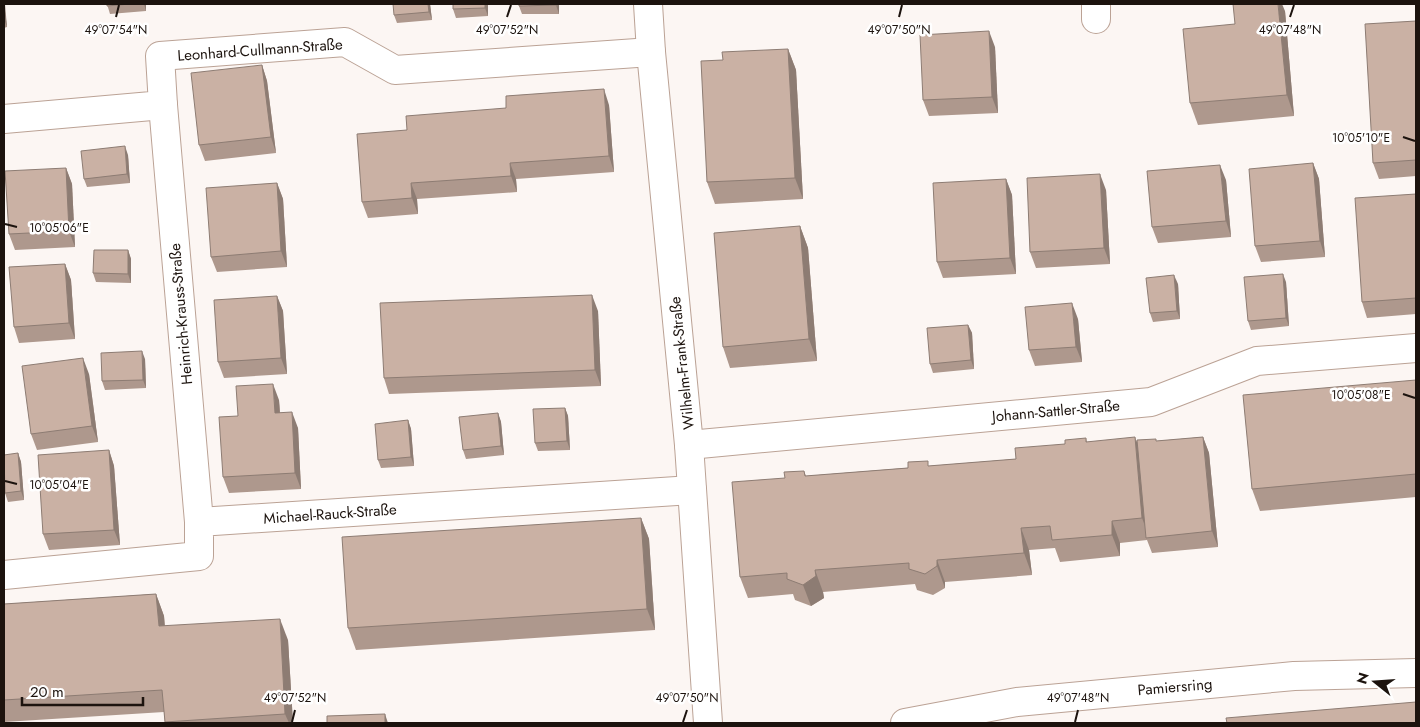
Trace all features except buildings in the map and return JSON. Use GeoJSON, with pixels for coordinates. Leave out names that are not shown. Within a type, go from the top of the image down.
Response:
{"type":"FeatureCollection","features":[{"type":"Feature","properties":{"kind":"street","name":"Wilhelm-Frank-Straße"},"geometry":{"type":"LineString","coordinates":[[648,4],[651,52],[690,445],[708,723]]}},
{"type":"Feature","properties":{"kind":"street","name":"Leonhard-Cullmann-Straße"},"geometry":{"type":"LineString","coordinates":[[163,105],[160,56],[345,42],[395,70],[651,52]]}},
{"type":"Feature","properties":{"kind":"street"},"geometry":{"type":"LineString","coordinates":[[4,119],[163,105]]}},
{"type":"Feature","properties":{"kind":"street","name":"Heinrich-Krauss-Straße"},"geometry":{"type":"LineString","coordinates":[[163,105],[198,522]]}},
{"type":"Feature","properties":{"kind":"street","name":"Johann-Sattler-Straße"},"geometry":{"type":"LineString","coordinates":[[690,445],[1152,402],[1257,361],[1416,348]]}},
{"type":"Feature","properties":{"kind":"street","name":"Michael-Rauck-Straße"},"geometry":{"type":"LineString","coordinates":[[198,522],[692,490]]}},
{"type":"Feature","properties":{"kind":"street"},"geometry":{"type":"LineString","coordinates":[[4,575],[199,556],[198,522]]}},
{"type":"Feature","properties":{"kind":"street","name":"Pamiersring"},"geometry":{"type":"LineString","coordinates":[[905,723],[1018,702],[1294,676],[1416,673]]}}]}
